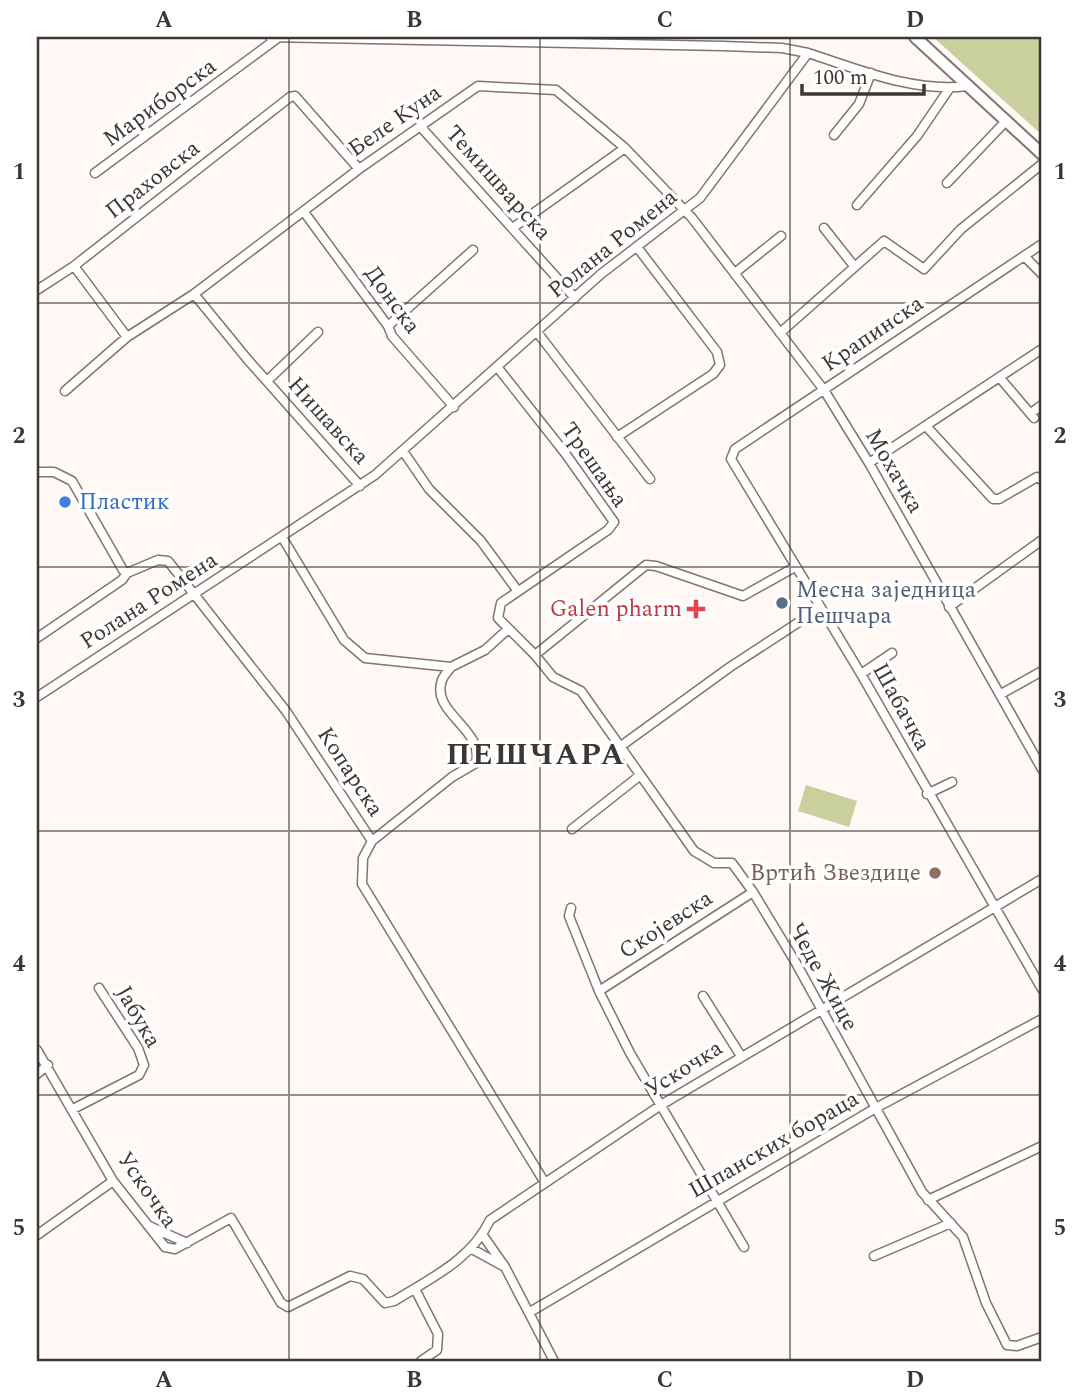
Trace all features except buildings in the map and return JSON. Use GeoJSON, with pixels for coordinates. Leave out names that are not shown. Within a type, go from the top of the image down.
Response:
{"type":"FeatureCollection","features":[{"type":"Feature","properties":{"kind":"main road"},"geometry":{"type":"LineString","coordinates":[[915,37],[1042,154]]}},
{"type":"Feature","properties":{"kind":"street"},"geometry":{"type":"LineString","coordinates":[[270,37],[782,48],[808,53],[912,84],[949,89],[968,86]]}},
{"type":"Feature","properties":{"kind":"street","name":"Мариборска"},"geometry":{"type":"LineString","coordinates":[[95,173],[279,37]]}},
{"type":"Feature","properties":{"kind":"street","name":"Ролана Ромена"},"geometry":{"type":"LineString","coordinates":[[37,697],[197,595],[360,486],[403,451],[575,298],[683,212],[718,177],[808,53]]}},
{"type":"Feature","properties":{"kind":"street"},"geometry":{"type":"LineString","coordinates":[[834,135],[859,104],[871,73]]}},
{"type":"Feature","properties":{"kind":"street","name":"Беле Куна"},"geometry":{"type":"LineString","coordinates":[[65,391],[127,337],[194,293],[359,169],[478,86],[556,90],[625,148],[683,212]]}},
{"type":"Feature","properties":{"kind":"street"},"geometry":{"type":"LineString","coordinates":[[857,205],[917,136],[949,89]]}},
{"type":"Feature","properties":{"kind":"street","name":"Праховска"},"geometry":{"type":"LineString","coordinates":[[37,290],[74,266],[290,97],[295,96],[359,169]]}},
{"type":"Feature","properties":{"kind":"street"},"geometry":{"type":"LineString","coordinates":[[947,183],[1006,121]]}},
{"type":"Feature","properties":{"kind":"street","name":"Темишварска"},"geometry":{"type":"LineString","coordinates":[[420,126],[514,227],[575,298]]}},
{"type":"Feature","properties":{"kind":"street"},"geometry":{"type":"LineString","coordinates":[[514,227],[625,148]]}},
{"type":"Feature","properties":{"kind":"street"},"geometry":{"type":"LineString","coordinates":[[780,333],[884,241],[923,269],[961,229],[1042,164]]}},
{"type":"Feature","properties":{"kind":"street","name":"Донска"},"geometry":{"type":"LineString","coordinates":[[304,212],[388,326],[392,336],[454,407]]}},
{"type":"Feature","properties":{"kind":"street","name":"Мохачка"},"geometry":{"type":"LineString","coordinates":[[683,212],[692,218],[736,272],[824,390],[869,463],[1042,769]]}},
{"type":"Feature","properties":{"kind":"street"},"geometry":{"type":"LineString","coordinates":[[824,228],[854,266]]}},
{"type":"Feature","properties":{"kind":"street"},"geometry":{"type":"LineString","coordinates":[[736,272],[781,236]]}},
{"type":"Feature","properties":{"kind":"street","name":"Крапинска"},"geometry":{"type":"LineString","coordinates":[[731,459],[735,449],[1042,244]]}},
{"type":"Feature","properties":{"kind":"street"},"geometry":{"type":"LineString","coordinates":[[617,437],[713,374],[720,365],[717,352],[637,247]]}},
{"type":"Feature","properties":{"kind":"street"},"geometry":{"type":"LineString","coordinates":[[388,326],[473,250]]}},
{"type":"Feature","properties":{"kind":"street"},"geometry":{"type":"LineString","coordinates":[[1024,256],[1042,274]]}},
{"type":"Feature","properties":{"kind":"street"},"geometry":{"type":"LineString","coordinates":[[74,266],[127,337]]}},
{"type":"Feature","properties":{"kind":"street","name":"Нишавска"},"geometry":{"type":"LineString","coordinates":[[194,293],[360,486]]}},
{"type":"Feature","properties":{"kind":"street","name":"Нишавска"},"geometry":{"type":"LineString","coordinates":[[267,381],[318,332]]}},
{"type":"Feature","properties":{"kind":"street"},"geometry":{"type":"LineString","coordinates":[[537,332],[650,479]]}},
{"type":"Feature","properties":{"kind":"street"},"geometry":{"type":"LineString","coordinates":[[869,463],[1042,349]]}},
{"type":"Feature","properties":{"kind":"street","name":"Трешања"},"geometry":{"type":"LineString","coordinates":[[498,368],[565,453],[614,522],[608,530],[517,590]]}},
{"type":"Feature","properties":{"kind":"street"},"geometry":{"type":"LineString","coordinates":[[1000,378],[1033,416],[1042,405]]}},
{"type":"Feature","properties":{"kind":"street"},"geometry":{"type":"LineString","coordinates":[[926,426],[993,499],[999,499],[1037,477],[1042,480]]}},
{"type":"Feature","properties":{"kind":"street"},"geometry":{"type":"LineString","coordinates":[[403,451],[429,489],[481,541],[517,590],[497,610],[498,618],[553,677],[581,691],[621,746],[638,777],[572,829]]}},
{"type":"Feature","properties":{"kind":"street","name":"Шабачка"},"geometry":{"type":"LineString","coordinates":[[731,459],[861,674],[927,794],[1042,989]]}},
{"type":"Feature","properties":{"kind":"street"},"geometry":{"type":"LineString","coordinates":[[37,472],[54,472],[72,481],[113,555],[127,573]]}},
{"type":"Feature","properties":{"kind":"street"},"geometry":{"type":"LineString","coordinates":[[282,537],[330,618],[357,654],[381,662],[451,667],[479,654],[507,630]]}},
{"type":"Feature","properties":{"kind":"street"},"geometry":{"type":"LineString","coordinates":[[949,607],[1042,540]]}},
{"type":"Feature","properties":{"kind":"street","name":"Копарска"},"geometry":{"type":"LineString","coordinates":[[127,573],[158,560],[168,561],[286,711],[372,841],[363,858],[362,884],[545,1182]]}},
{"type":"Feature","properties":{"kind":"street"},"geometry":{"type":"LineString","coordinates":[[535,655],[646,565],[743,596],[794,567]]}},
{"type":"Feature","properties":{"kind":"street","name":"Ролана Ромена"},"geometry":{"type":"LineString","coordinates":[[37,638],[122,580],[127,573]]}},
{"type":"Feature","properties":{"kind":"street"},"geometry":{"type":"LineString","coordinates":[[621,746],[730,667],[819,608]]}},
{"type":"Feature","properties":{"kind":"street"},"geometry":{"type":"LineString","coordinates":[[861,674],[892,653]]}},
{"type":"Feature","properties":{"kind":"street"},"geometry":{"type":"LineString","coordinates":[[372,841],[452,776],[476,763],[475,743],[441,696],[442,680],[451,667]]}},
{"type":"Feature","properties":{"kind":"street"},"geometry":{"type":"LineString","coordinates":[[1001,694],[1042,671]]}},
{"type":"Feature","properties":{"kind":"street","name":"Чеде Жице"},"geometry":{"type":"LineString","coordinates":[[638,777],[694,851],[714,863],[732,863],[753,892],[928,1200],[963,1237],[986,1303],[1007,1345],[1017,1346],[1042,1337]]}},
{"type":"Feature","properties":{"kind":"street"},"geometry":{"type":"LineString","coordinates":[[927,794],[952,782]]}},
{"type":"Feature","properties":{"kind":"street","name":"Ускочка"},"geometry":{"type":"LineString","coordinates":[[37,1051],[48,1065],[113,1181],[149,1226],[187,1243],[231,1218],[281,1303],[288,1307],[350,1276],[363,1279],[384,1303],[415,1289],[472,1249],[484,1237],[491,1220],[661,1105],[1042,878]]}},
{"type":"Feature","properties":{"kind":"street","name":"Скојевска"},"geometry":{"type":"LineString","coordinates":[[598,991],[753,892]]}},
{"type":"Feature","properties":{"kind":"street"},"geometry":{"type":"LineString","coordinates":[[571,908],[569,916],[598,991],[744,1247]]}},
{"type":"Feature","properties":{"kind":"street","name":"Јабука"},"geometry":{"type":"LineString","coordinates":[[73,1109],[139,1075],[144,1065],[138,1048],[99,988]]}},
{"type":"Feature","properties":{"kind":"street","name":"Ускочка"},"geometry":{"type":"LineString","coordinates":[[703,996],[741,1056]]}},
{"type":"Feature","properties":{"kind":"street","name":"Шпанских бораца"},"geometry":{"type":"LineString","coordinates":[[530,1312],[874,1109],[1042,1019]]}},
{"type":"Feature","properties":{"kind":"street"},"geometry":{"type":"LineString","coordinates":[[37,1074],[48,1065]]}},
{"type":"Feature","properties":{"kind":"street"},"geometry":{"type":"LineString","coordinates":[[928,1200],[1042,1146]]}},
{"type":"Feature","properties":{"kind":"street"},"geometry":{"type":"LineString","coordinates":[[37,1235],[113,1181]]}},
{"type":"Feature","properties":{"kind":"street"},"geometry":{"type":"LineString","coordinates":[[874,1256],[951,1223]]}},
{"type":"Feature","properties":{"kind":"street"},"geometry":{"type":"LineString","coordinates":[[484,1237],[505,1267],[554,1361]]}},
{"type":"Feature","properties":{"kind":"street"},"geometry":{"type":"LineString","coordinates":[[472,1249],[505,1267]]}},
{"type":"Feature","properties":{"kind":"street"},"geometry":{"type":"LineString","coordinates":[[415,1289],[438,1334],[438,1347],[421,1361]]}},
{"type":"Feature","properties":{"kind":"green space"},"geometry":{"type":"Polygon","coordinates":[[[933,37],[1042,37],[1042,135],[933,37]]]}},
{"type":"Feature","properties":{"kind":"green space"},"geometry":{"type":"Polygon","coordinates":[[[806,785],[857,801],[849,827],[798,811],[806,785]]]}},
{"type":"Feature","properties":{"kind":"place","name":"Пластик"},"geometry":{"type":"Point","coordinates":[65,502]}},
{"type":"Feature","properties":{"kind":"place","name":"Месна заједница Пешчара"},"geometry":{"type":"Point","coordinates":[782,603]}},
{"type":"Feature","properties":{"kind":"place","name":"Galen pharm"},"geometry":{"type":"Point","coordinates":[696,609]}},
{"type":"Feature","properties":{"kind":"place","name":"Вртић Звездице"},"geometry":{"type":"Point","coordinates":[935,873]}},
{"type":"Feature","properties":{"kind":"district","name":"ПЕШЧАРА"},"geometry":{"type":"Point","coordinates":[536,755]}}]}
